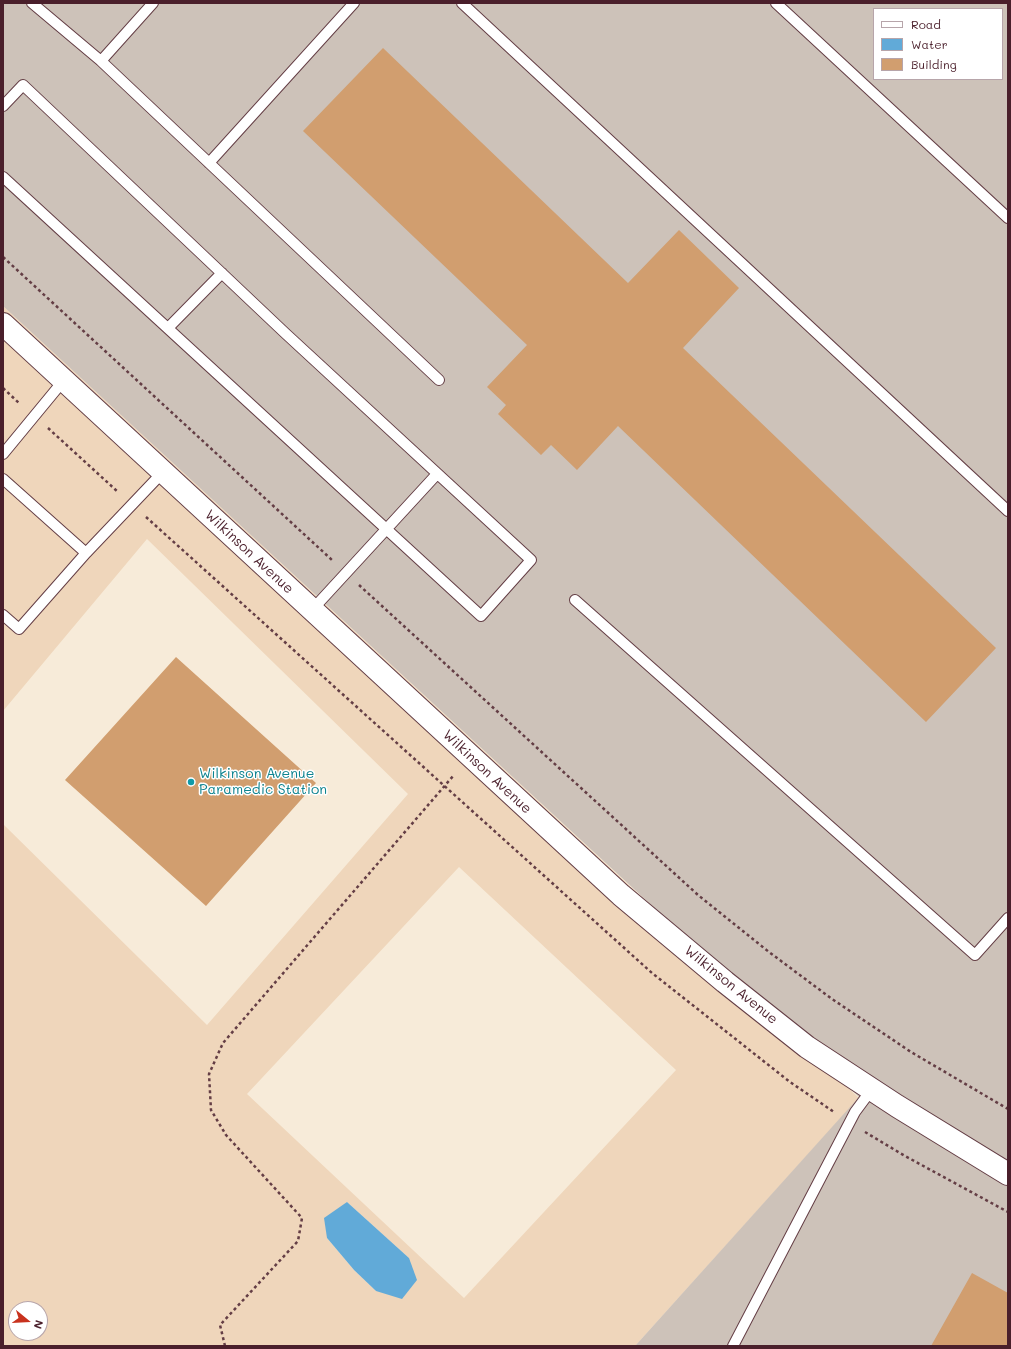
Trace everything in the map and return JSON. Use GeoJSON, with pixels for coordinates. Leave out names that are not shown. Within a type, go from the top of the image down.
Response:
{"type":"FeatureCollection","features":[{"type":"Feature","properties":{"kind":"street","name":"Wilkinson Avenue"},"geometry":{"type":"LineString","coordinates":[[3,324],[621,895],[807,1047],[1008,1174]]}},
{"type":"Feature","properties":{"kind":"lane"},"geometry":{"type":"LineString","coordinates":[[32,3],[101,61],[439,380]]}},
{"type":"Feature","properties":{"kind":"lane"},"geometry":{"type":"LineString","coordinates":[[101,61],[153,3]]}},
{"type":"Feature","properties":{"kind":"lane"},"geometry":{"type":"LineString","coordinates":[[209,163],[354,3]]}},
{"type":"Feature","properties":{"kind":"lane"},"geometry":{"type":"LineString","coordinates":[[462,3],[1008,511]]}},
{"type":"Feature","properties":{"kind":"lane"},"geometry":{"type":"LineString","coordinates":[[776,3],[1008,218]]}},
{"type":"Feature","properties":{"kind":"lane"},"geometry":{"type":"LineString","coordinates":[[3,106],[23,85],[222,273],[531,560],[481,616],[3,177]]}},
{"type":"Feature","properties":{"kind":"lane"},"geometry":{"type":"LineString","coordinates":[[168,328],[222,273]]}},
{"type":"Feature","properties":{"kind":"lane"},"geometry":{"type":"LineString","coordinates":[[3,454],[64,380]]}},
{"type":"Feature","properties":{"kind":"lane"},"geometry":{"type":"LineString","coordinates":[[3,615],[19,629],[86,552],[164,472]]}},
{"type":"Feature","properties":{"kind":"lane"},"geometry":{"type":"LineString","coordinates":[[312,610],[344,572],[437,474]]}},
{"type":"Feature","properties":{"kind":"lane"},"geometry":{"type":"LineString","coordinates":[[3,479],[86,552]]}},
{"type":"Feature","properties":{"kind":"lane"},"geometry":{"type":"LineString","coordinates":[[575,600],[975,955],[1008,918]]}},
{"type":"Feature","properties":{"kind":"lane"},"geometry":{"type":"LineString","coordinates":[[733,1346],[855,1112],[872,1089]]}},
{"type":"Feature","properties":{"kind":"path"},"geometry":{"type":"LineString","coordinates":[[3,257],[344,572],[692,889],[832,999],[911,1052],[1008,1109]]}},
{"type":"Feature","properties":{"kind":"path"},"geometry":{"type":"LineString","coordinates":[[3,388],[585,913],[686,1002],[790,1082],[850,1122],[905,1156],[1008,1212]]}},
{"type":"Feature","properties":{"kind":"path"},"geometry":{"type":"LineString","coordinates":[[225,1346],[220,1325],[298,1241],[302,1218],[226,1135],[211,1110],[209,1074],[223,1043],[470,757]]}},
{"type":"Feature","properties":{"kind":"shaded area"},"geometry":{"type":"Polygon","coordinates":[[[3,3],[1008,3],[1008,1346],[635,1346],[859,1097],[3,306],[3,3]]]}},
{"type":"Feature","properties":{"kind":"shaded area"},"geometry":{"type":"Polygon","coordinates":[[[3,306],[859,1098],[635,1346],[3,1346],[3,824],[207,1025],[408,794],[147,539],[3,711],[3,306]],[[459,867],[247,1094],[464,1298],[676,1070],[459,867]],[[347,1202],[327,1238],[354,1270],[376,1291],[409,1258],[347,1202]]]}},
{"type":"Feature","properties":{"kind":"water"},"geometry":{"type":"Polygon","coordinates":[[[347,1202],[409,1258],[417,1280],[402,1299],[376,1291],[354,1270],[327,1238],[324,1218],[347,1202]]]}},
{"type":"Feature","properties":{"kind":"building"},"geometry":{"type":"Polygon","coordinates":[[[383,48],[628,283],[679,230],[739,288],[683,348],[996,648],[926,722],[618,426],[577,470],[551,445],[541,455],[498,414],[506,405],[487,387],[527,345],[303,131],[383,48]]]}},
{"type":"Feature","properties":{"kind":"building","name":"Wilkinson Avenue Paramedic Station"},"geometry":{"type":"Polygon","coordinates":[[[176,657],[316,783],[206,906],[65,780],[176,657]]]}},
{"type":"Feature","properties":{"kind":"building"},"geometry":{"type":"Polygon","coordinates":[[[972,1273],[1008,1293],[1008,1346],[931,1346],[972,1273]]]}},
{"type":"Feature","properties":{"kind":"place","name":"Wilkinson Avenue Paramedic Station"},"geometry":{"type":"Point","coordinates":[191,782]}}]}
